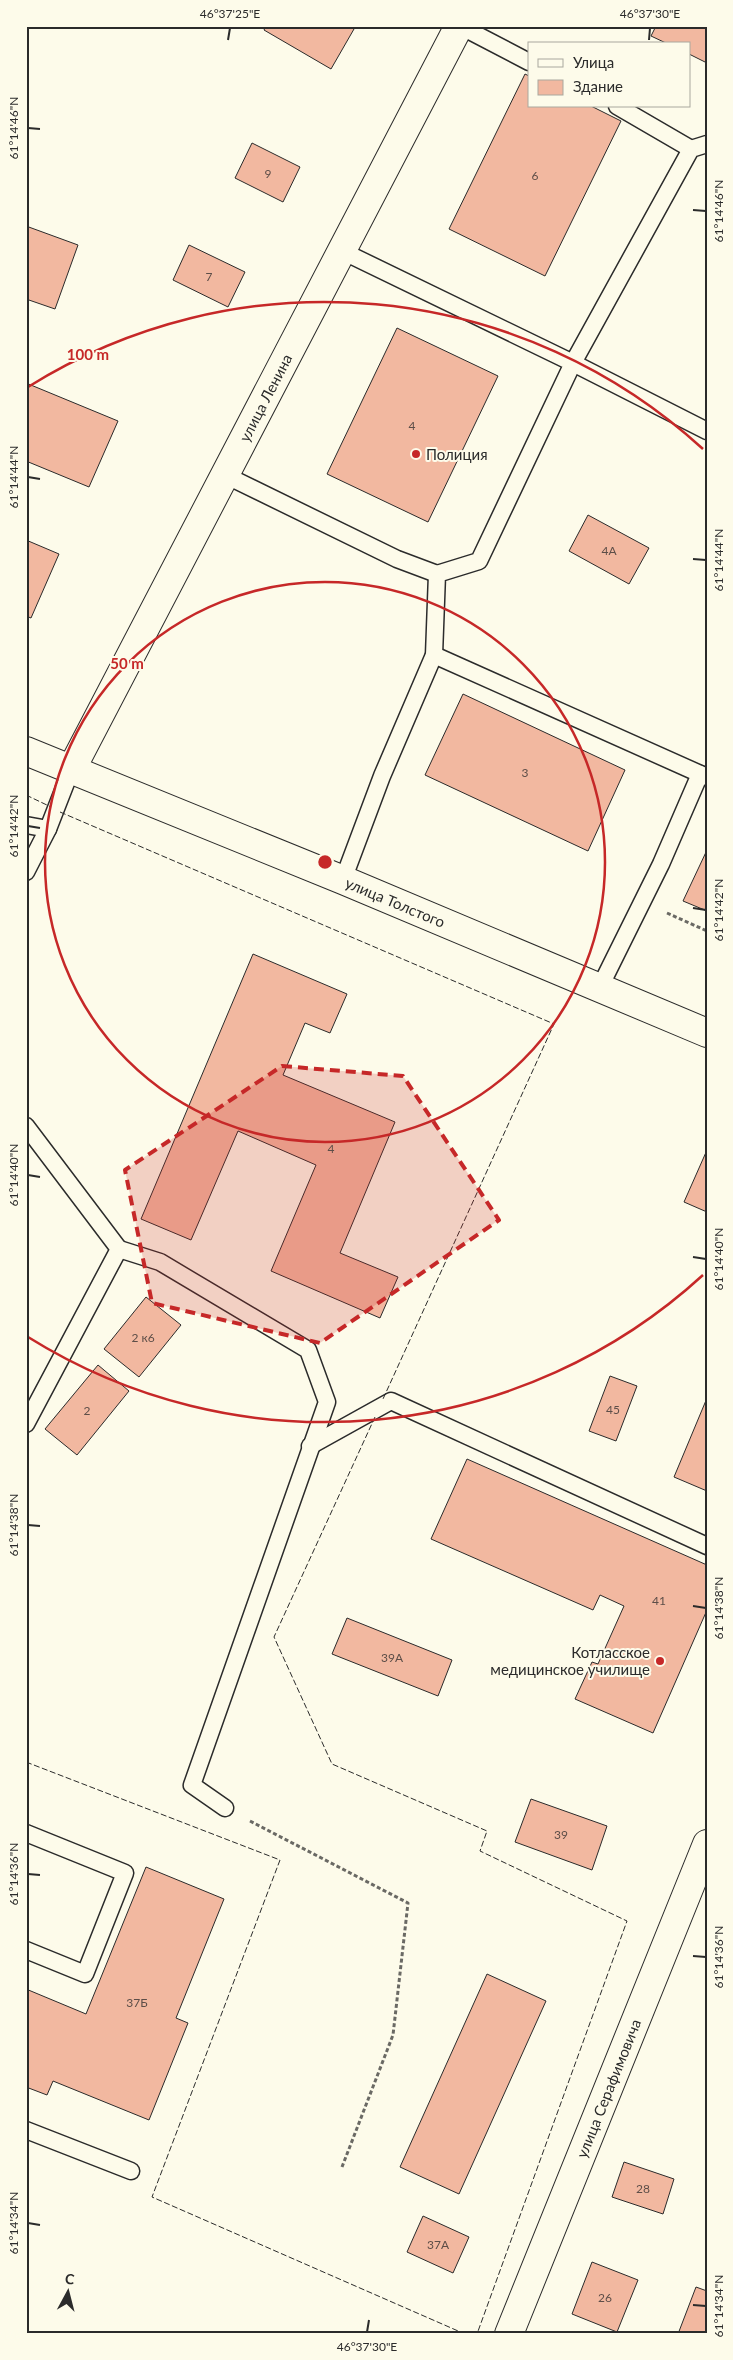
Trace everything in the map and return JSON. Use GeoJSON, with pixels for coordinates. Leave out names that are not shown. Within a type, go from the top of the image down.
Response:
{"type":"FeatureCollection","features":[{"type":"Feature","properties":{"kind":"street","name":"улица Ленина"},"geometry":{"type":"LineString","coordinates":[[71,770],[459,26]]}},
{"type":"Feature","properties":{"kind":"street","name":"улица Толстого"},"geometry":{"type":"LineString","coordinates":[[26,751],[343,880],[707,1033]]}},
{"type":"Feature","properties":{"kind":"street","name":"улица Серафимовича"},"geometry":{"type":"LineString","coordinates":[[509,2334],[707,1844]]}},
{"type":"Feature","properties":{"kind":"lane"},"geometry":{"type":"LineString","coordinates":[[459,26],[528,61]]}},
{"type":"Feature","properties":{"kind":"lane"},"geometry":{"type":"LineString","coordinates":[[225,475],[397,559],[437,574],[479,561],[573,364],[699,146],[620,108]]}},
{"type":"Feature","properties":{"kind":"lane"},"geometry":{"type":"LineString","coordinates":[[342,251],[707,431]]}},
{"type":"Feature","properties":{"kind":"lane"},"geometry":{"type":"LineString","coordinates":[[343,880],[382,776],[434,655],[437,574]]}},
{"type":"Feature","properties":{"kind":"lane"},"geometry":{"type":"LineString","coordinates":[[434,655],[703,776],[662,864],[600,987]]}},
{"type":"Feature","properties":{"kind":"lane"},"geometry":{"type":"LineString","coordinates":[[26,872],[48,829],[71,770]]}},
{"type":"Feature","properties":{"kind":"lane"},"geometry":{"type":"LineString","coordinates":[[26,825],[48,829]]}},
{"type":"Feature","properties":{"kind":"lane"},"geometry":{"type":"LineString","coordinates":[[26,1126],[119,1249],[160,1262],[308,1350],[327,1402],[192,1786],[225,1808]]}},
{"type":"Feature","properties":{"kind":"lane"},"geometry":{"type":"LineString","coordinates":[[26,1424],[119,1249]]}},
{"type":"Feature","properties":{"kind":"lane"},"geometry":{"type":"LineString","coordinates":[[310,1446],[391,1401],[707,1546]]}},
{"type":"Feature","properties":{"kind":"lane"},"geometry":{"type":"LineString","coordinates":[[26,1834],[125,1874],[85,1974],[26,1950]]}},
{"type":"Feature","properties":{"kind":"lane"},"geometry":{"type":"LineString","coordinates":[[26,2130],[131,2171]]}},
{"type":"Feature","properties":{"kind":"path"},"geometry":{"type":"LineString","coordinates":[[642,901],[707,931]]}},
{"type":"Feature","properties":{"kind":"path"},"geometry":{"type":"LineString","coordinates":[[225,1808],[408,1902],[393,2034],[342,2167]]}},
{"type":"Feature","properties":{"kind":"highlighted area"},"geometry":{"type":"Polygon","coordinates":[[[282,1066],[403,1076],[499,1220],[320,1343],[152,1303],[125,1170],[282,1066]]]}},
{"type":"Feature","properties":{"kind":"building"},"geometry":{"type":"Polygon","coordinates":[[[266,26],[349,26],[354,29],[331,69],[264,30],[266,26]]]}},
{"type":"Feature","properties":{"kind":"building"},"geometry":{"type":"Polygon","coordinates":[[[656,26],[707,26],[707,63],[690,54],[690,42],[664,42],[651,36],[656,26]]]}},
{"type":"Feature","properties":{"kind":"building"},"geometry":{"type":"Polygon","coordinates":[[[525,74],[528,76],[528,108],[595,108],[621,121],[545,276],[449,229],[525,74]]]}},
{"type":"Feature","properties":{"kind":"building"},"geometry":{"type":"Polygon","coordinates":[[[252,143],[300,167],[283,202],[235,178],[252,143]]]}},
{"type":"Feature","properties":{"kind":"building"},"geometry":{"type":"Polygon","coordinates":[[[26,226],[78,245],[55,309],[26,299],[26,226]]]}},
{"type":"Feature","properties":{"kind":"building"},"geometry":{"type":"Polygon","coordinates":[[[189,245],[245,272],[228,307],[173,280],[189,245]]]}},
{"type":"Feature","properties":{"kind":"building"},"geometry":{"type":"Polygon","coordinates":[[[397,328],[498,376],[428,522],[327,474],[397,328]]]}},
{"type":"Feature","properties":{"kind":"building"},"geometry":{"type":"Polygon","coordinates":[[[26,383],[118,421],[89,487],[26,461],[26,383]]]}},
{"type":"Feature","properties":{"kind":"building"},"geometry":{"type":"Polygon","coordinates":[[[588,515],[649,548],[629,584],[569,551],[588,515]]]}},
{"type":"Feature","properties":{"kind":"building"},"geometry":{"type":"Polygon","coordinates":[[[26,540],[59,554],[31,618],[26,616],[26,540]]]}},
{"type":"Feature","properties":{"kind":"building"},"geometry":{"type":"Polygon","coordinates":[[[463,694],[625,770],[588,851],[425,775],[463,694]]]}},
{"type":"Feature","properties":{"kind":"building"},"geometry":{"type":"Polygon","coordinates":[[[707,850],[707,911],[683,901],[707,850]]]}},
{"type":"Feature","properties":{"kind":"building"},"geometry":{"type":"Polygon","coordinates":[[[253,954],[347,994],[330,1033],[305,1023],[283,1075],[395,1122],[340,1253],[398,1277],[380,1318],[271,1271],[316,1165],[238,1131],[191,1240],[141,1219],[253,954]]]}},
{"type":"Feature","properties":{"kind":"building"},"geometry":{"type":"Polygon","coordinates":[[[707,1150],[707,1212],[684,1202],[707,1150]]]}},
{"type":"Feature","properties":{"kind":"building"},"geometry":{"type":"Polygon","coordinates":[[[146,1297],[181,1325],[139,1377],[104,1349],[146,1297]]]}},
{"type":"Feature","properties":{"kind":"building"},"geometry":{"type":"Polygon","coordinates":[[[98,1365],[129,1391],[77,1455],[45,1429],[98,1365]]]}},
{"type":"Feature","properties":{"kind":"building"},"geometry":{"type":"Polygon","coordinates":[[[610,1376],[637,1386],[616,1441],[589,1431],[610,1376]]]}},
{"type":"Feature","properties":{"kind":"building"},"geometry":{"type":"Polygon","coordinates":[[[707,1398],[707,1491],[674,1477],[707,1398]]]}},
{"type":"Feature","properties":{"kind":"building"},"geometry":{"type":"Polygon","coordinates":[[[467,1459],[707,1565],[707,1610],[653,1733],[575,1699],[592,1662],[598,1664],[624,1606],[600,1595],[593,1610],[431,1539],[467,1459]]]}},
{"type":"Feature","properties":{"kind":"building"},"geometry":{"type":"Polygon","coordinates":[[[347,1618],[452,1660],[438,1696],[332,1654],[347,1618]]]}},
{"type":"Feature","properties":{"kind":"building"},"geometry":{"type":"Polygon","coordinates":[[[531,1799],[607,1826],[592,1870],[515,1842],[531,1799]]]}},
{"type":"Feature","properties":{"kind":"building"},"geometry":{"type":"Polygon","coordinates":[[[146,1867],[224,1899],[176,2018],[188,2023],[149,2120],[53,2081],[47,2095],[26,2087],[26,1989],[86,2014],[146,1867]]]}},
{"type":"Feature","properties":{"kind":"building"},"geometry":{"type":"Polygon","coordinates":[[[487,1974],[546,2001],[459,2194],[400,2167],[487,1974]]]}},
{"type":"Feature","properties":{"kind":"building"},"geometry":{"type":"Polygon","coordinates":[[[624,2162],[674,2179],[663,2214],[612,2197],[624,2162]]]}},
{"type":"Feature","properties":{"kind":"building"},"geometry":{"type":"Polygon","coordinates":[[[423,2216],[469,2237],[453,2273],[407,2252],[423,2216]]]}},
{"type":"Feature","properties":{"kind":"building"},"geometry":{"type":"Polygon","coordinates":[[[592,2262],[638,2280],[617,2332],[572,2314],[592,2262]]]}},
{"type":"Feature","properties":{"kind":"building"},"geometry":{"type":"Polygon","coordinates":[[[696,2287],[707,2291],[707,2334],[678,2334],[696,2287]]]}},
{"type":"Feature","properties":{"kind":"fence"},"geometry":{"type":"LineString","coordinates":[[26,795],[51,807]]}},
{"type":"Feature","properties":{"kind":"fence"},"geometry":{"type":"LineString","coordinates":[[60,812],[554,1024],[383,1399]]}},
{"type":"Feature","properties":{"kind":"fence"},"geometry":{"type":"LineString","coordinates":[[375,1417],[274,1637],[332,1764],[487,1831],[480,1851],[627,1921],[477,2334]]}},
{"type":"Feature","properties":{"kind":"fence"},"geometry":{"type":"LineString","coordinates":[[26,1762],[280,1860],[152,2197],[465,2334]]}},
{"type":"Feature","properties":{"kind":"place","name":"Полиция"},"geometry":{"type":"Point","coordinates":[416,454]}},
{"type":"Feature","properties":{"kind":"place","name":"Котласское медицинское училище"},"geometry":{"type":"Point","coordinates":[660,1661]}}]}
